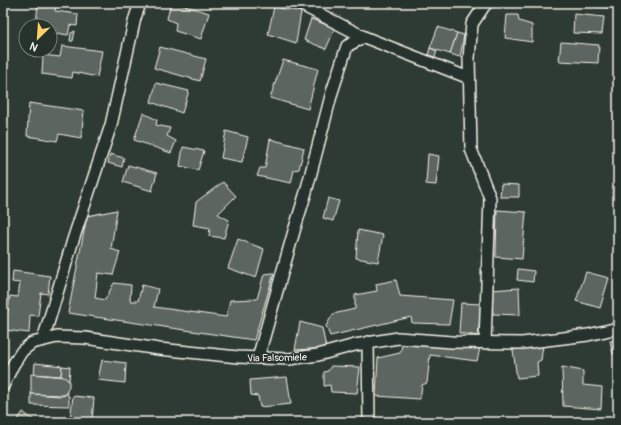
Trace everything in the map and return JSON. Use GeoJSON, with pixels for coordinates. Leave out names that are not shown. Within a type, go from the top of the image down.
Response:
{"type":"FeatureCollection","features":[{"type":"Feature","properties":{"kind":"street"},"geometry":{"type":"LineString","coordinates":[[43,340],[73,240],[111,125],[135,18],[140,3]]}},
{"type":"Feature","properties":{"kind":"street"},"geometry":{"type":"LineString","coordinates":[[298,3],[364,37],[469,78]]}},
{"type":"Feature","properties":{"kind":"street"},"geometry":{"type":"LineString","coordinates":[[485,344],[490,198],[471,149],[469,58],[472,24],[484,6],[488,3]]}},
{"type":"Feature","properties":{"kind":"street"},"geometry":{"type":"LineString","coordinates":[[258,358],[306,192],[332,92],[347,46],[364,37]]}},
{"type":"Feature","properties":{"kind":"street","name":"Via Falsomiele"},"geometry":{"type":"LineString","coordinates":[[4,382],[22,351],[32,343],[57,337],[85,338],[160,349],[238,357],[289,359],[318,355],[368,342],[398,338],[485,344],[522,343],[588,335],[618,328]]}},
{"type":"Feature","properties":{"kind":"street"},"geometry":{"type":"LineString","coordinates":[[368,342],[369,422]]}},
{"type":"Feature","properties":{"kind":"building"},"geometry":{"type":"Polygon","coordinates":[[[38,3],[56,3],[55,11],[78,14],[77,26],[70,25],[68,35],[58,33],[58,18],[37,18],[38,3]]]}},
{"type":"Feature","properties":{"kind":"building"},"geometry":{"type":"Polygon","coordinates":[[[171,3],[209,13],[201,39],[175,31],[176,23],[167,19],[171,3]]]}},
{"type":"Feature","properties":{"kind":"building"},"geometry":{"type":"Polygon","coordinates":[[[584,3],[609,3],[608,8],[584,5],[584,3]]]}},
{"type":"Feature","properties":{"kind":"building"},"geometry":{"type":"Polygon","coordinates":[[[274,7],[301,12],[296,43],[268,34],[274,7]]]}},
{"type":"Feature","properties":{"kind":"building"},"geometry":{"type":"Polygon","coordinates":[[[574,14],[604,17],[602,34],[573,33],[574,14]]]}},
{"type":"Feature","properties":{"kind":"building"},"geometry":{"type":"Polygon","coordinates":[[[507,15],[518,15],[519,21],[532,25],[532,42],[505,38],[507,15]]]}},
{"type":"Feature","properties":{"kind":"building"},"geometry":{"type":"Polygon","coordinates":[[[311,19],[335,28],[326,49],[304,40],[311,19]]]}},
{"type":"Feature","properties":{"kind":"building"},"geometry":{"type":"Polygon","coordinates":[[[438,27],[457,33],[450,54],[430,48],[438,27]]]}},
{"type":"Feature","properties":{"kind":"building"},"geometry":{"type":"Polygon","coordinates":[[[75,31],[73,41],[70,41],[71,33],[75,31]]]}},
{"type":"Feature","properties":{"kind":"building"},"geometry":{"type":"Polygon","coordinates":[[[457,33],[464,35],[460,57],[450,54],[457,33]]]}},
{"type":"Feature","properties":{"kind":"building"},"geometry":{"type":"Polygon","coordinates":[[[561,42],[599,45],[598,63],[559,61],[561,42]]]}},
{"type":"Feature","properties":{"kind":"building"},"geometry":{"type":"Polygon","coordinates":[[[62,46],[102,51],[97,77],[73,72],[72,78],[42,74],[43,58],[60,57],[62,46]]]}},
{"type":"Feature","properties":{"kind":"building"},"geometry":{"type":"Polygon","coordinates":[[[160,47],[206,59],[200,81],[154,68],[160,47]]]}},
{"type":"Feature","properties":{"kind":"building"},"geometry":{"type":"Polygon","coordinates":[[[430,48],[437,51],[435,57],[428,55],[430,48]]]}},
{"type":"Feature","properties":{"kind":"building"},"geometry":{"type":"Polygon","coordinates":[[[283,60],[318,69],[308,109],[270,98],[283,60]]]}},
{"type":"Feature","properties":{"kind":"building"},"geometry":{"type":"Polygon","coordinates":[[[156,83],[189,91],[182,113],[151,102],[156,83]]]}},
{"type":"Feature","properties":{"kind":"building"},"geometry":{"type":"Polygon","coordinates":[[[29,103],[84,111],[81,138],[59,134],[57,141],[27,136],[29,103]]]}},
{"type":"Feature","properties":{"kind":"building"},"geometry":{"type":"Polygon","coordinates":[[[143,113],[157,120],[156,125],[170,128],[167,136],[176,141],[171,153],[134,140],[143,113]]]}},
{"type":"Feature","properties":{"kind":"building"},"geometry":{"type":"Polygon","coordinates":[[[226,131],[248,137],[242,162],[221,158],[226,131]]]}},
{"type":"Feature","properties":{"kind":"building"},"geometry":{"type":"Polygon","coordinates":[[[270,139],[304,148],[299,169],[294,170],[291,183],[257,176],[260,168],[265,168],[270,139]]]}},
{"type":"Feature","properties":{"kind":"building"},"geometry":{"type":"Polygon","coordinates":[[[183,147],[204,151],[198,170],[180,166],[183,147]]]}},
{"type":"Feature","properties":{"kind":"building"},"geometry":{"type":"Polygon","coordinates":[[[110,154],[124,158],[122,167],[108,163],[110,154]]]}},
{"type":"Feature","properties":{"kind":"building"},"geometry":{"type":"Polygon","coordinates":[[[428,154],[439,156],[436,185],[426,184],[428,154]]]}},
{"type":"Feature","properties":{"kind":"building"},"geometry":{"type":"Polygon","coordinates":[[[128,165],[157,173],[152,191],[123,182],[128,165]]]}},
{"type":"Feature","properties":{"kind":"building"},"geometry":{"type":"Polygon","coordinates":[[[223,182],[236,196],[218,214],[229,220],[224,238],[209,236],[210,228],[193,225],[196,202],[223,182]]]}},
{"type":"Feature","properties":{"kind":"building"},"geometry":{"type":"Polygon","coordinates":[[[501,184],[519,185],[519,197],[500,197],[501,184]]]}},
{"type":"Feature","properties":{"kind":"building"},"geometry":{"type":"Polygon","coordinates":[[[328,198],[339,201],[333,221],[323,218],[328,198]]]}},
{"type":"Feature","properties":{"kind":"building"},"geometry":{"type":"Polygon","coordinates":[[[117,210],[111,249],[120,252],[113,275],[98,273],[95,298],[105,300],[114,283],[131,285],[130,301],[138,301],[142,285],[158,289],[154,307],[226,317],[230,300],[257,299],[264,274],[274,273],[254,340],[68,313],[87,216],[117,210]]]}},
{"type":"Feature","properties":{"kind":"building"},"geometry":{"type":"Polygon","coordinates":[[[497,210],[526,212],[522,259],[496,257],[497,210]]]}},
{"type":"Feature","properties":{"kind":"building"},"geometry":{"type":"Polygon","coordinates":[[[358,230],[383,235],[378,262],[356,258],[358,230]]]}},
{"type":"Feature","properties":{"kind":"building"},"geometry":{"type":"Polygon","coordinates":[[[238,239],[264,249],[256,278],[228,268],[238,239]]]}},
{"type":"Feature","properties":{"kind":"building"},"geometry":{"type":"Polygon","coordinates":[[[518,269],[534,271],[533,282],[517,280],[518,269]]]}},
{"type":"Feature","properties":{"kind":"building"},"geometry":{"type":"Polygon","coordinates":[[[13,271],[50,276],[48,294],[41,293],[38,316],[30,315],[29,333],[5,330],[10,296],[18,297],[20,283],[12,282],[13,271]]]}},
{"type":"Feature","properties":{"kind":"building"},"geometry":{"type":"Polygon","coordinates":[[[586,272],[609,278],[600,308],[576,301],[586,272]]]}},
{"type":"Feature","properties":{"kind":"building"},"geometry":{"type":"Polygon","coordinates":[[[396,280],[400,296],[453,300],[449,324],[412,323],[411,317],[330,336],[326,326],[333,314],[355,309],[355,295],[377,291],[376,284],[396,280]]]}},
{"type":"Feature","properties":{"kind":"building"},"geometry":{"type":"Polygon","coordinates":[[[519,288],[520,315],[493,314],[491,290],[519,288]]]}},
{"type":"Feature","properties":{"kind":"building"},"geometry":{"type":"Polygon","coordinates":[[[618,291],[618,301],[615,300],[618,291]]]}},
{"type":"Feature","properties":{"kind":"building"},"geometry":{"type":"Polygon","coordinates":[[[461,303],[482,304],[478,336],[459,333],[461,303]]]}},
{"type":"Feature","properties":{"kind":"building"},"geometry":{"type":"Polygon","coordinates":[[[300,322],[322,328],[326,348],[295,350],[300,322]]]}},
{"type":"Feature","properties":{"kind":"building"},"geometry":{"type":"Polygon","coordinates":[[[618,340],[618,353],[613,354],[610,341],[618,340]]]}},
{"type":"Feature","properties":{"kind":"building"},"geometry":{"type":"Polygon","coordinates":[[[403,342],[480,348],[477,361],[430,355],[427,383],[422,385],[420,399],[376,396],[378,358],[400,353],[403,342]]]}},
{"type":"Feature","properties":{"kind":"building"},"geometry":{"type":"Polygon","coordinates":[[[543,345],[541,360],[537,362],[538,376],[517,378],[513,350],[543,345]]]}},
{"type":"Feature","properties":{"kind":"building"},"geometry":{"type":"Polygon","coordinates":[[[102,360],[126,363],[125,383],[98,380],[102,360]]]}},
{"type":"Feature","properties":{"kind":"building"},"geometry":{"type":"Polygon","coordinates":[[[35,363],[62,366],[61,376],[34,374],[35,363]]]}},
{"type":"Feature","properties":{"kind":"building"},"geometry":{"type":"Polygon","coordinates":[[[62,366],[70,367],[69,381],[61,376],[62,366]]]}},
{"type":"Feature","properties":{"kind":"building"},"geometry":{"type":"Polygon","coordinates":[[[331,366],[360,367],[357,393],[331,392],[330,385],[324,386],[324,372],[328,371],[331,366]]]}},
{"type":"Feature","properties":{"kind":"building"},"geometry":{"type":"Polygon","coordinates":[[[562,367],[583,371],[583,385],[602,387],[601,409],[563,406],[562,367]]]}},
{"type":"Feature","properties":{"kind":"building"},"geometry":{"type":"Polygon","coordinates":[[[31,374],[64,377],[69,381],[69,387],[65,395],[31,394],[31,374]]]}},
{"type":"Feature","properties":{"kind":"building"},"geometry":{"type":"Polygon","coordinates":[[[287,377],[291,404],[260,407],[258,396],[251,395],[250,380],[287,377]]]}},
{"type":"Feature","properties":{"kind":"building"},"geometry":{"type":"Polygon","coordinates":[[[67,392],[69,396],[69,406],[31,405],[31,394],[62,396],[67,392]]]}},
{"type":"Feature","properties":{"kind":"building"},"geometry":{"type":"Polygon","coordinates":[[[73,396],[94,398],[92,422],[70,420],[73,396]]]}},
{"type":"Feature","properties":{"kind":"building"},"geometry":{"type":"Polygon","coordinates":[[[23,412],[36,422],[16,422],[23,412]]]}}]}
